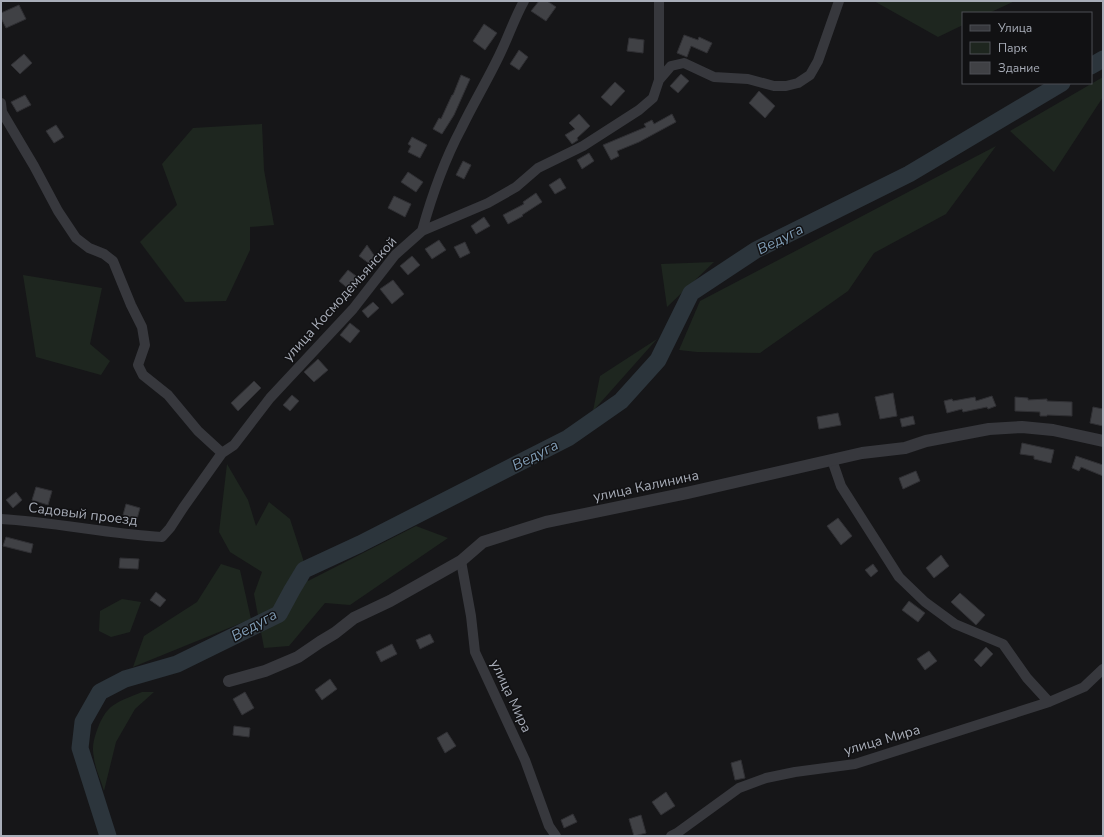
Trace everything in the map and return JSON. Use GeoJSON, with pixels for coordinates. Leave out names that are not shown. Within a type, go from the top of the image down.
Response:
{"type":"FeatureCollection","features":[{"type":"Feature","properties":{"kind":"street"},"geometry":{"type":"LineString","coordinates":[[422,231],[440,175],[461,128],[500,55],[524,1]]}},
{"type":"Feature","properties":{"kind":"street"},"geometry":{"type":"LineString","coordinates":[[659,1],[659,80]]}},
{"type":"Feature","properties":{"kind":"street"},"geometry":{"type":"LineString","coordinates":[[659,80],[671,66],[684,63],[714,77],[748,78],[774,86],[786,86],[798,83],[810,75],[818,61],[839,1]]}},
{"type":"Feature","properties":{"kind":"street","name":"улица Космодемьянской"},"geometry":{"type":"LineString","coordinates":[[162,537],[170,528],[222,453],[234,445],[270,398],[353,309],[395,255],[422,231],[488,203],[516,188],[538,168],[583,146],[639,110],[653,98],[659,80]]}},
{"type":"Feature","properties":{"kind":"street"},"geometry":{"type":"LineString","coordinates":[[1,103],[2,112],[34,166],[58,211],[76,238],[113,261],[131,305],[142,327],[145,345],[138,365],[143,375],[168,395],[198,431],[222,453]]}},
{"type":"Feature","properties":{"kind":"street","name":"улица Калинина"},"geometry":{"type":"LineString","coordinates":[[229,681],[265,671],[298,657],[335,633],[354,618],[390,601],[461,562],[482,542],[546,522],[687,493],[862,453],[905,448],[926,441],[989,429],[1022,427],[1053,430],[1103,441]]}},
{"type":"Feature","properties":{"kind":"street"},"geometry":{"type":"LineString","coordinates":[[832,460],[841,486],[899,577],[925,602],[955,624],[1003,644],[1027,678],[1049,702]]}},
{"type":"Feature","properties":{"kind":"street","name":"Садовый проезд"},"geometry":{"type":"LineString","coordinates":[[1,519],[138,536],[162,537]]}},
{"type":"Feature","properties":{"kind":"street","name":"улица Мира"},"geometry":{"type":"LineString","coordinates":[[461,562],[471,616],[475,652],[525,760],[549,826],[556,836]]}},
{"type":"Feature","properties":{"kind":"street","name":"улица Мира"},"geometry":{"type":"LineString","coordinates":[[671,836],[739,788],[766,778],[795,772],[855,764],[1049,702],[1084,687],[1103,669]]}},
{"type":"Feature","properties":{"kind":"green space"},"geometry":{"type":"Polygon","coordinates":[[[874,1],[1015,1],[991,12],[962,12],[962,25],[938,37],[874,1]]]}},
{"type":"Feature","properties":{"kind":"green space"},"geometry":{"type":"Polygon","coordinates":[[[1103,77],[1103,97],[1054,172],[1010,131],[1103,77]]]}},
{"type":"Feature","properties":{"kind":"green space"},"geometry":{"type":"Polygon","coordinates":[[[262,124],[264,170],[274,225],[250,227],[250,250],[226,301],[185,302],[140,242],[177,205],[162,164],[193,128],[262,124]]]}},
{"type":"Feature","properties":{"kind":"green space"},"geometry":{"type":"Polygon","coordinates":[[[996,146],[946,214],[874,253],[848,291],[760,353],[697,352],[679,350],[700,301],[996,146]]]}},
{"type":"Feature","properties":{"kind":"green space"},"geometry":{"type":"Polygon","coordinates":[[[714,262],[667,307],[661,264],[714,262]]]}},
{"type":"Feature","properties":{"kind":"green space"},"geometry":{"type":"Polygon","coordinates":[[[23,275],[102,288],[90,344],[110,361],[101,375],[36,357],[23,275]]]}},
{"type":"Feature","properties":{"kind":"green space"},"geometry":{"type":"Polygon","coordinates":[[[657,339],[593,411],[600,376],[657,339]]]}},
{"type":"Feature","properties":{"kind":"green space"},"geometry":{"type":"Polygon","coordinates":[[[227,464],[248,500],[256,526],[269,502],[290,519],[303,559],[308,581],[416,526],[448,538],[350,605],[325,603],[289,646],[264,648],[254,594],[262,572],[230,552],[219,532],[227,464]]]}},
{"type":"Feature","properties":{"kind":"green space"},"geometry":{"type":"Polygon","coordinates":[[[221,564],[240,570],[251,619],[133,667],[144,636],[197,602],[221,564]]]}},
{"type":"Feature","properties":{"kind":"green space"},"geometry":{"type":"Polygon","coordinates":[[[122,599],[141,602],[130,632],[111,637],[99,631],[100,611],[122,599]]]}},
{"type":"Feature","properties":{"kind":"green space"},"geometry":{"type":"Polygon","coordinates":[[[142,692],[154,692],[135,709],[116,742],[104,791],[93,755],[93,746],[96,733],[108,710],[118,702],[142,692]]]}},
{"type":"Feature","properties":{"kind":"building"},"geometry":{"type":"Polygon","coordinates":[[[539,1],[547,1],[556,7],[546,21],[531,11],[539,1]]]}},
{"type":"Feature","properties":{"kind":"building"},"geometry":{"type":"Polygon","coordinates":[[[19,5],[26,19],[6,28],[1,18],[1,13],[19,5]]]}},
{"type":"Feature","properties":{"kind":"building"},"geometry":{"type":"Polygon","coordinates":[[[484,24],[497,33],[485,50],[473,41],[484,24]]]}},
{"type":"Feature","properties":{"kind":"building"},"geometry":{"type":"Polygon","coordinates":[[[684,35],[698,40],[699,37],[712,43],[707,53],[691,46],[687,57],[677,53],[684,35]]]}},
{"type":"Feature","properties":{"kind":"building"},"geometry":{"type":"Polygon","coordinates":[[[629,38],[644,40],[643,53],[627,51],[629,38]]]}},
{"type":"Feature","properties":{"kind":"building"},"geometry":{"type":"Polygon","coordinates":[[[519,50],[528,57],[519,70],[510,64],[519,50]]]}},
{"type":"Feature","properties":{"kind":"building"},"geometry":{"type":"Polygon","coordinates":[[[24,54],[32,63],[20,74],[11,65],[24,54]]]}},
{"type":"Feature","properties":{"kind":"building"},"geometry":{"type":"Polygon","coordinates":[[[681,74],[689,81],[678,93],[670,86],[681,74]]]}},
{"type":"Feature","properties":{"kind":"building"},"geometry":{"type":"Polygon","coordinates":[[[461,75],[470,79],[454,115],[442,134],[433,129],[439,118],[441,119],[461,75]]]}},
{"type":"Feature","properties":{"kind":"building"},"geometry":{"type":"Polygon","coordinates":[[[615,82],[625,91],[611,106],[601,97],[615,82]]]}},
{"type":"Feature","properties":{"kind":"building"},"geometry":{"type":"Polygon","coordinates":[[[759,91],[775,106],[765,118],[749,103],[759,91]]]}},
{"type":"Feature","properties":{"kind":"building"},"geometry":{"type":"Polygon","coordinates":[[[25,95],[31,105],[17,112],[11,102],[25,95]]]}},
{"type":"Feature","properties":{"kind":"building"},"geometry":{"type":"Polygon","coordinates":[[[579,114],[590,126],[577,138],[578,140],[572,144],[565,135],[575,129],[569,123],[579,114]]]}},
{"type":"Feature","properties":{"kind":"building"},"geometry":{"type":"Polygon","coordinates":[[[672,114],[676,122],[639,142],[617,151],[619,156],[611,160],[603,145],[646,127],[644,124],[652,120],[654,124],[672,114]]]}},
{"type":"Feature","properties":{"kind":"building"},"geometry":{"type":"Polygon","coordinates":[[[56,125],[64,137],[54,143],[46,131],[56,125]]]}},
{"type":"Feature","properties":{"kind":"building"},"geometry":{"type":"Polygon","coordinates":[[[412,137],[427,145],[420,158],[408,152],[411,146],[408,144],[412,137]]]}},
{"type":"Feature","properties":{"kind":"building"},"geometry":{"type":"Polygon","coordinates":[[[589,153],[594,161],[582,169],[577,160],[589,153]]]}},
{"type":"Feature","properties":{"kind":"building"},"geometry":{"type":"Polygon","coordinates":[[[463,161],[471,165],[464,179],[456,175],[463,161]]]}},
{"type":"Feature","properties":{"kind":"building"},"geometry":{"type":"Polygon","coordinates":[[[408,172],[423,182],[416,192],[401,182],[408,172]]]}},
{"type":"Feature","properties":{"kind":"building"},"geometry":{"type":"Polygon","coordinates":[[[560,178],[566,188],[555,194],[549,185],[560,178]]]}},
{"type":"Feature","properties":{"kind":"building"},"geometry":{"type":"Polygon","coordinates":[[[536,193],[542,202],[522,215],[523,216],[508,224],[503,215],[524,204],[523,202],[536,193]]]}},
{"type":"Feature","properties":{"kind":"building"},"geometry":{"type":"Polygon","coordinates":[[[394,196],[411,204],[405,217],[388,208],[394,196]]]}},
{"type":"Feature","properties":{"kind":"building"},"geometry":{"type":"Polygon","coordinates":[[[484,217],[490,226],[476,234],[471,226],[484,217]]]}},
{"type":"Feature","properties":{"kind":"building"},"geometry":{"type":"Polygon","coordinates":[[[439,240],[446,250],[432,259],[425,249],[439,240]]]}},
{"type":"Feature","properties":{"kind":"building"},"geometry":{"type":"Polygon","coordinates":[[[465,242],[470,253],[460,258],[454,247],[465,242]]]}},
{"type":"Feature","properties":{"kind":"building"},"geometry":{"type":"Polygon","coordinates":[[[367,245],[378,261],[374,267],[359,256],[367,245]]]}},
{"type":"Feature","properties":{"kind":"building"},"geometry":{"type":"Polygon","coordinates":[[[412,256],[420,265],[408,275],[400,266],[412,256]]]}},
{"type":"Feature","properties":{"kind":"building"},"geometry":{"type":"Polygon","coordinates":[[[348,270],[360,279],[351,291],[339,281],[348,270]]]}},
{"type":"Feature","properties":{"kind":"building"},"geometry":{"type":"Polygon","coordinates":[[[393,280],[404,294],[392,304],[380,289],[393,280]]]}},
{"type":"Feature","properties":{"kind":"building"},"geometry":{"type":"Polygon","coordinates":[[[373,302],[379,308],[368,318],[362,311],[373,302]]]}},
{"type":"Feature","properties":{"kind":"building"},"geometry":{"type":"Polygon","coordinates":[[[350,323],[360,331],[350,343],[340,335],[350,323]]]}},
{"type":"Feature","properties":{"kind":"building"},"geometry":{"type":"Polygon","coordinates":[[[318,359],[328,370],[314,382],[304,372],[318,359]]]}},
{"type":"Feature","properties":{"kind":"building"},"geometry":{"type":"Polygon","coordinates":[[[254,381],[261,388],[238,411],[231,403],[254,381]]]}},
{"type":"Feature","properties":{"kind":"building"},"geometry":{"type":"Polygon","coordinates":[[[893,393],[897,416],[880,419],[875,397],[893,393]]]}},
{"type":"Feature","properties":{"kind":"building"},"geometry":{"type":"Polygon","coordinates":[[[292,395],[299,401],[290,411],[283,405],[292,395]]]}},
{"type":"Feature","properties":{"kind":"building"},"geometry":{"type":"Polygon","coordinates":[[[992,396],[996,406],[988,409],[987,407],[963,412],[962,409],[947,413],[944,401],[975,397],[976,401],[992,396]]]}},
{"type":"Feature","properties":{"kind":"building"},"geometry":{"type":"Polygon","coordinates":[[[1015,397],[1028,398],[1028,400],[1047,399],[1047,401],[1072,402],[1072,416],[1040,416],[1040,412],[1015,411],[1015,397]]]}},
{"type":"Feature","properties":{"kind":"building"},"geometry":{"type":"Polygon","coordinates":[[[1093,407],[1103,409],[1103,426],[1090,423],[1093,407]]]}},
{"type":"Feature","properties":{"kind":"building"},"geometry":{"type":"Polygon","coordinates":[[[838,413],[841,425],[819,429],[817,417],[838,413]]]}},
{"type":"Feature","properties":{"kind":"building"},"geometry":{"type":"Polygon","coordinates":[[[913,416],[915,424],[902,427],[900,419],[913,416]]]}},
{"type":"Feature","properties":{"kind":"building"},"geometry":{"type":"Polygon","coordinates":[[[1022,443],[1054,450],[1051,463],[1034,459],[1034,456],[1020,454],[1022,443]]]}},
{"type":"Feature","properties":{"kind":"building"},"geometry":{"type":"Polygon","coordinates":[[[1076,456],[1103,465],[1103,476],[1081,467],[1079,471],[1072,468],[1076,456]]]}},
{"type":"Feature","properties":{"kind":"building"},"geometry":{"type":"Polygon","coordinates":[[[916,471],[920,481],[903,489],[899,478],[916,471]]]}},
{"type":"Feature","properties":{"kind":"building"},"geometry":{"type":"Polygon","coordinates":[[[36,487],[52,491],[48,505],[32,500],[36,487]]]}},
{"type":"Feature","properties":{"kind":"building"},"geometry":{"type":"Polygon","coordinates":[[[16,492],[22,500],[13,508],[6,500],[16,492]]]}},
{"type":"Feature","properties":{"kind":"building"},"geometry":{"type":"Polygon","coordinates":[[[126,504],[140,508],[137,519],[123,515],[126,504]]]}},
{"type":"Feature","properties":{"kind":"building"},"geometry":{"type":"Polygon","coordinates":[[[838,518],[852,536],[841,545],[827,526],[838,518]]]}},
{"type":"Feature","properties":{"kind":"building"},"geometry":{"type":"Polygon","coordinates":[[[6,537],[33,544],[31,553],[3,546],[6,537]]]}},
{"type":"Feature","properties":{"kind":"building"},"geometry":{"type":"Polygon","coordinates":[[[941,555],[949,566],[934,578],[926,568],[941,555]]]}},
{"type":"Feature","properties":{"kind":"building"},"geometry":{"type":"Polygon","coordinates":[[[120,558],[139,559],[138,569],[119,568],[120,558]]]}},
{"type":"Feature","properties":{"kind":"building"},"geometry":{"type":"Polygon","coordinates":[[[873,564],[878,571],[871,577],[865,570],[873,564]]]}},
{"type":"Feature","properties":{"kind":"building"},"geometry":{"type":"Polygon","coordinates":[[[156,592],[166,600],[160,607],[150,600],[156,592]]]}},
{"type":"Feature","properties":{"kind":"building"},"geometry":{"type":"Polygon","coordinates":[[[960,593],[985,615],[976,625],[951,602],[960,593]]]}},
{"type":"Feature","properties":{"kind":"building"},"geometry":{"type":"Polygon","coordinates":[[[909,601],[925,613],[918,622],[902,610],[909,601]]]}},
{"type":"Feature","properties":{"kind":"building"},"geometry":{"type":"Polygon","coordinates":[[[430,634],[434,642],[420,649],[416,640],[430,634]]]}},
{"type":"Feature","properties":{"kind":"building"},"geometry":{"type":"Polygon","coordinates":[[[392,644],[397,654],[381,662],[376,652],[392,644]]]}},
{"type":"Feature","properties":{"kind":"building"},"geometry":{"type":"Polygon","coordinates":[[[986,647],[993,654],[981,667],[974,660],[986,647]]]}},
{"type":"Feature","properties":{"kind":"building"},"geometry":{"type":"Polygon","coordinates":[[[929,651],[937,661],[925,670],[917,659],[929,651]]]}},
{"type":"Feature","properties":{"kind":"building"},"geometry":{"type":"Polygon","coordinates":[[[330,679],[337,689],[322,700],[315,690],[330,679]]]}},
{"type":"Feature","properties":{"kind":"building"},"geometry":{"type":"Polygon","coordinates":[[[245,692],[254,708],[242,715],[233,699],[245,692]]]}},
{"type":"Feature","properties":{"kind":"building"},"geometry":{"type":"Polygon","coordinates":[[[234,726],[250,728],[249,737],[233,735],[234,726]]]}},
{"type":"Feature","properties":{"kind":"building"},"geometry":{"type":"Polygon","coordinates":[[[447,732],[456,746],[445,753],[437,738],[447,732]]]}},
{"type":"Feature","properties":{"kind":"building"},"geometry":{"type":"Polygon","coordinates":[[[741,760],[745,778],[735,780],[731,763],[741,760]]]}},
{"type":"Feature","properties":{"kind":"building"},"geometry":{"type":"Polygon","coordinates":[[[666,792],[675,806],[661,815],[652,802],[666,792]]]}},
{"type":"Feature","properties":{"kind":"building"},"geometry":{"type":"Polygon","coordinates":[[[573,814],[577,822],[564,828],[561,820],[573,814]]]}},
{"type":"Feature","properties":{"kind":"building"},"geometry":{"type":"Polygon","coordinates":[[[641,815],[646,833],[634,836],[629,819],[641,815]]]}},
{"type":"Feature","properties":{"kind":"waterway","name":"Ведуга"},"geometry":{"type":"LineString","coordinates":[[1092,65],[1103,59]]}},
{"type":"Feature","properties":{"kind":"waterway","name":"Ведуга"},"geometry":{"type":"LineString","coordinates":[[108,836],[80,748],[83,722],[100,692],[125,679],[177,664],[279,614],[304,570],[360,544],[568,438],[621,401],[658,360],[691,293],[756,250],[909,174],[1060,84]]}}]}
